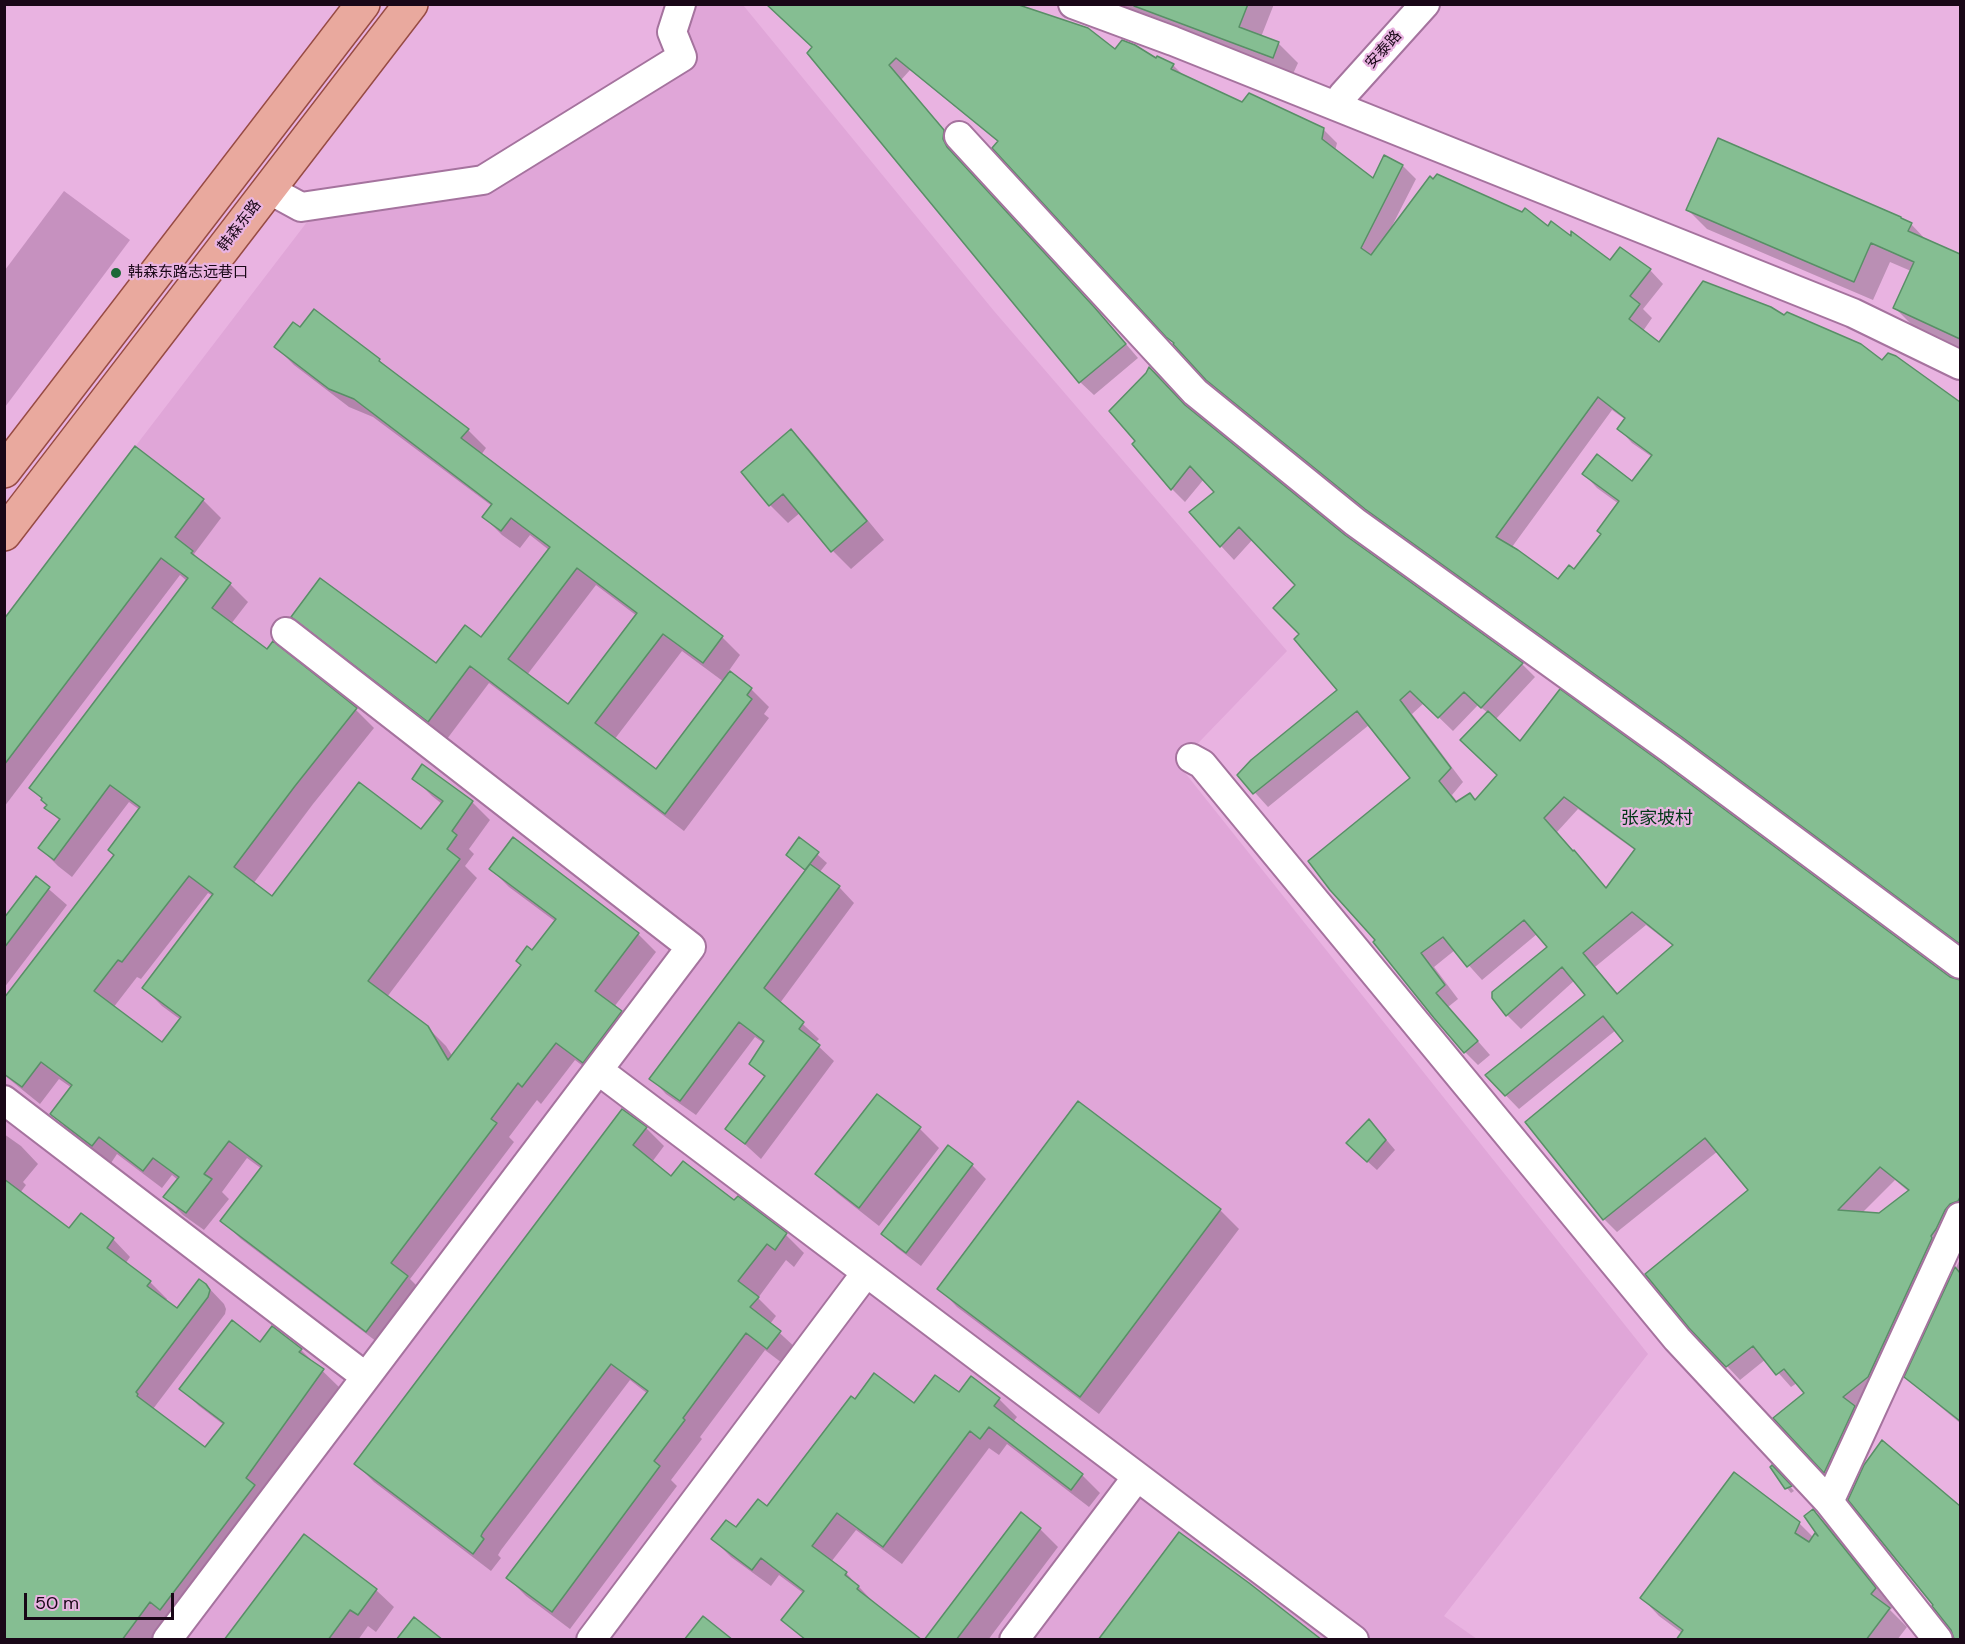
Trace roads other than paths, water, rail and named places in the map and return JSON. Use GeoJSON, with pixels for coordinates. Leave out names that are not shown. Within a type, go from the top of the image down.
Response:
{"type":"FeatureCollection","features":[{"type":"Feature","properties":{"kind":"main road"},"geometry":{"type":"LineString","coordinates":[[4,471],[363,4]]}},
{"type":"Feature","properties":{"kind":"main road","name":"韩森东路"},"geometry":{"type":"LineString","coordinates":[[4,534],[411,4]]}},
{"type":"Feature","properties":{"kind":"street"},"geometry":{"type":"LineString","coordinates":[[268,189],[301,207],[483,180],[682,57],[672,32],[681,4]]}},
{"type":"Feature","properties":{"kind":"street"},"geometry":{"type":"LineString","coordinates":[[1073,4],[1340,100],[1853,313],[1960,365]]}},
{"type":"Feature","properties":{"kind":"street","name":"安泰路"},"geometry":{"type":"LineString","coordinates":[[1340,100],[1425,4]]}},
{"type":"Feature","properties":{"kind":"street"},"geometry":{"type":"LineString","coordinates":[[959,136],[1195,392],[1355,522],[1672,750],[1960,964]]}},
{"type":"Feature","properties":{"kind":"street"},"geometry":{"type":"LineString","coordinates":[[167,1640],[691,947],[286,632]]}},
{"type":"Feature","properties":{"kind":"street"},"geometry":{"type":"LineString","coordinates":[[1191,758],[1202,764],[1677,1339],[1829,1502],[1938,1640]]}},
{"type":"Feature","properties":{"kind":"street"},"geometry":{"type":"LineString","coordinates":[[598,1071],[1354,1640]]}},
{"type":"Feature","properties":{"kind":"street"},"geometry":{"type":"LineString","coordinates":[[4,1100],[366,1377]]}},
{"type":"Feature","properties":{"kind":"street"},"geometry":{"type":"LineString","coordinates":[[1829,1502],[1960,1217]]}},
{"type":"Feature","properties":{"kind":"street"},"geometry":{"type":"LineString","coordinates":[[591,1640],[866,1273]]}},
{"type":"Feature","properties":{"kind":"street"},"geometry":{"type":"LineString","coordinates":[[1014,1640],[1137,1477]]}},
{"type":"Feature","properties":{"kind":"place","name":"韩森东路志远巷口"},"geometry":{"type":"Point","coordinates":[116,273]}},
{"type":"Feature","properties":{"kind":"district","name":"张家坡村"},"geometry":{"type":"Point","coordinates":[1657,819]}}]}
